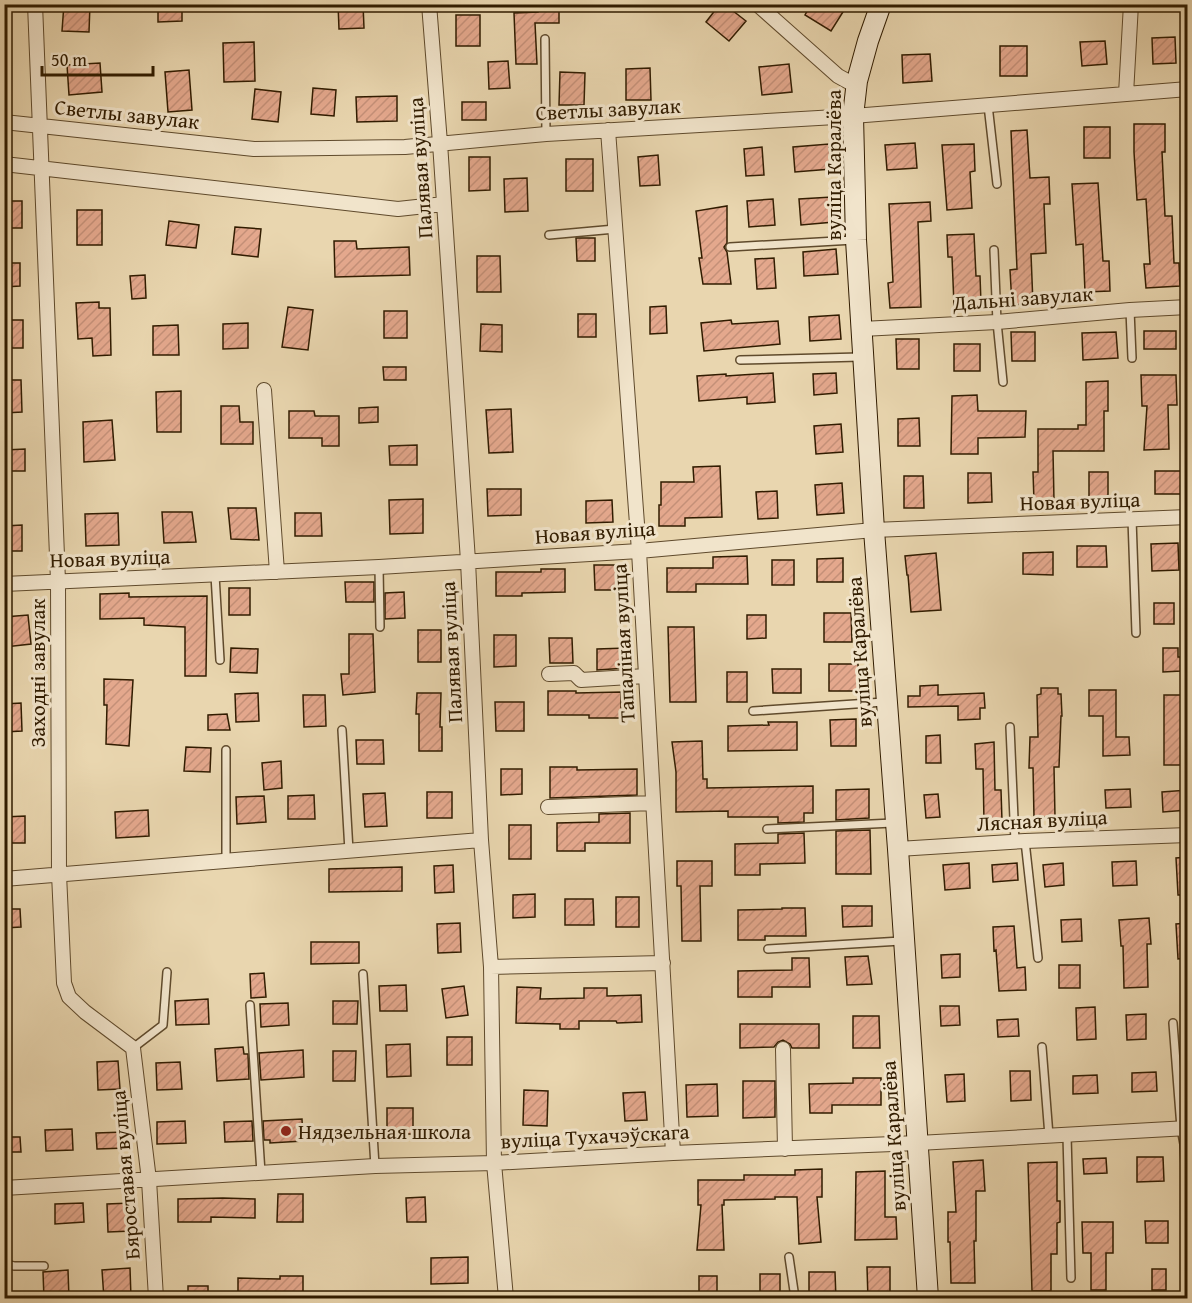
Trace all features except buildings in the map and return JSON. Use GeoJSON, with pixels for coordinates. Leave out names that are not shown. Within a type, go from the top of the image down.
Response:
{"type":"FeatureCollection","features":[{"type":"Feature","properties":{"kind":"main road","name":"вуліца Каралёва"},"geometry":{"type":"LineString","coordinates":[[881,4],[857,81],[853,116],[856,240],[873,530],[898,849],[928,1299]]}},
{"type":"Feature","properties":{"kind":"street","name":"Заходні завулак"},"geometry":{"type":"LineString","coordinates":[[35,4],[58,581],[59,874],[64,983],[69,997],[85,1012],[134,1048]]}},
{"type":"Feature","properties":{"kind":"street","name":"Палявая вуліца"},"geometry":{"type":"LineString","coordinates":[[429,4],[468,561],[481,840],[491,967],[494,1163],[506,1299]]}},
{"type":"Feature","properties":{"kind":"street"},"geometry":{"type":"LineString","coordinates":[[757,4],[838,76],[849,82],[857,81]]}},
{"type":"Feature","properties":{"kind":"street"},"geometry":{"type":"LineString","coordinates":[[1126,94],[1131,4]]}},
{"type":"Feature","properties":{"kind":"street","name":"Светлы завулак"},"geometry":{"type":"LineString","coordinates":[[4,122],[254,149],[405,147],[546,134],[853,116],[1188,89]]}},
{"type":"Feature","properties":{"kind":"street","name":"Тапаліная вуліца"},"geometry":{"type":"LineString","coordinates":[[608,130],[639,551],[673,1153]]}},
{"type":"Feature","properties":{"kind":"street"},"geometry":{"type":"LineString","coordinates":[[4,164],[398,209],[444,204]]}},
{"type":"Feature","properties":{"kind":"street","name":"Дальні завулак"},"geometry":{"type":"LineString","coordinates":[[862,329],[997,322],[1188,307]]}},
{"type":"Feature","properties":{"kind":"street"},"geometry":{"type":"LineString","coordinates":[[264,390],[277,572]]}},
{"type":"Feature","properties":{"kind":"street","name":"Новая вуліца"},"geometry":{"type":"LineString","coordinates":[[4,584],[379,567],[639,551],[873,530],[1188,517]]}},
{"type":"Feature","properties":{"kind":"street"},"geometry":{"type":"LineString","coordinates":[[549,674],[574,673],[581,680],[646,676]]}},
{"type":"Feature","properties":{"kind":"street"},"geometry":{"type":"LineString","coordinates":[[548,807],[653,803]]}},
{"type":"Feature","properties":{"kind":"street","name":"Лясная вуліца"},"geometry":{"type":"LineString","coordinates":[[898,849],[1188,835]]}},
{"type":"Feature","properties":{"kind":"street"},"geometry":{"type":"LineString","coordinates":[[4,879],[481,840]]}},
{"type":"Feature","properties":{"kind":"street"},"geometry":{"type":"LineString","coordinates":[[491,967],[663,963]]}},
{"type":"Feature","properties":{"kind":"street","name":"Бяроставая вуліца"},"geometry":{"type":"LineString","coordinates":[[134,1048],[149,1180],[156,1299]]}},
{"type":"Feature","properties":{"kind":"street"},"geometry":{"type":"LineString","coordinates":[[783,1049],[784,1149]]}},
{"type":"Feature","properties":{"kind":"street","name":"вуліца Тухачэўскага"},"geometry":{"type":"LineString","coordinates":[[4,1188],[375,1166],[494,1163],[1067,1136],[1185,1128]]}},
{"type":"Feature","properties":{"kind":"lane"},"geometry":{"type":"LineString","coordinates":[[545,39],[546,134]]}},
{"type":"Feature","properties":{"kind":"lane"},"geometry":{"type":"LineString","coordinates":[[988,105],[997,184]]}},
{"type":"Feature","properties":{"kind":"lane"},"geometry":{"type":"LineString","coordinates":[[549,236],[615,229]]}},
{"type":"Feature","properties":{"kind":"lane"},"geometry":{"type":"LineString","coordinates":[[730,247],[856,240]]}},
{"type":"Feature","properties":{"kind":"lane"},"geometry":{"type":"LineString","coordinates":[[994,250],[997,322],[1003,382]]}},
{"type":"Feature","properties":{"kind":"lane"},"geometry":{"type":"LineString","coordinates":[[1130,310],[1132,358]]}},
{"type":"Feature","properties":{"kind":"lane"},"geometry":{"type":"LineString","coordinates":[[740,360],[863,357]]}},
{"type":"Feature","properties":{"kind":"lane"},"geometry":{"type":"LineString","coordinates":[[1132,519],[1136,633]]}},
{"type":"Feature","properties":{"kind":"lane"},"geometry":{"type":"LineString","coordinates":[[379,567],[380,627]]}},
{"type":"Feature","properties":{"kind":"lane"},"geometry":{"type":"LineString","coordinates":[[215,575],[220,660]]}},
{"type":"Feature","properties":{"kind":"lane"},"geometry":{"type":"LineString","coordinates":[[753,711],[886,702]]}},
{"type":"Feature","properties":{"kind":"lane"},"geometry":{"type":"LineString","coordinates":[[1010,727],[1020,842],[1038,958]]}},
{"type":"Feature","properties":{"kind":"lane"},"geometry":{"type":"LineString","coordinates":[[342,730],[349,851]]}},
{"type":"Feature","properties":{"kind":"lane"},"geometry":{"type":"LineString","coordinates":[[226,750],[226,861]]}},
{"type":"Feature","properties":{"kind":"lane"},"geometry":{"type":"LineString","coordinates":[[767,829],[896,823]]}},
{"type":"Feature","properties":{"kind":"lane"},"geometry":{"type":"LineString","coordinates":[[768,949],[904,941]]}},
{"type":"Feature","properties":{"kind":"lane"},"geometry":{"type":"LineString","coordinates":[[134,1048],[163,1025],[167,972]]}},
{"type":"Feature","properties":{"kind":"lane"},"geometry":{"type":"LineString","coordinates":[[363,974],[375,1166]]}},
{"type":"Feature","properties":{"kind":"lane"},"geometry":{"type":"LineString","coordinates":[[250,1005],[261,1173]]}},
{"type":"Feature","properties":{"kind":"lane"},"geometry":{"type":"LineString","coordinates":[[1173,1023],[1185,1128],[1188,1220]]}},
{"type":"Feature","properties":{"kind":"lane"},"geometry":{"type":"LineString","coordinates":[[1042,1047],[1049,1136]]}},
{"type":"Feature","properties":{"kind":"lane"},"geometry":{"type":"LineString","coordinates":[[1067,1136],[1071,1278]]}},
{"type":"Feature","properties":{"kind":"lane"},"geometry":{"type":"LineString","coordinates":[[789,1257],[795,1299]]}},
{"type":"Feature","properties":{"kind":"lane"},"geometry":{"type":"LineString","coordinates":[[4,1258],[6,1264],[14,1266],[44,1266]]}},
{"type":"Feature","properties":{"kind":"place","name":"Нядзельная школа"},"geometry":{"type":"Point","coordinates":[286,1131]}}]}
